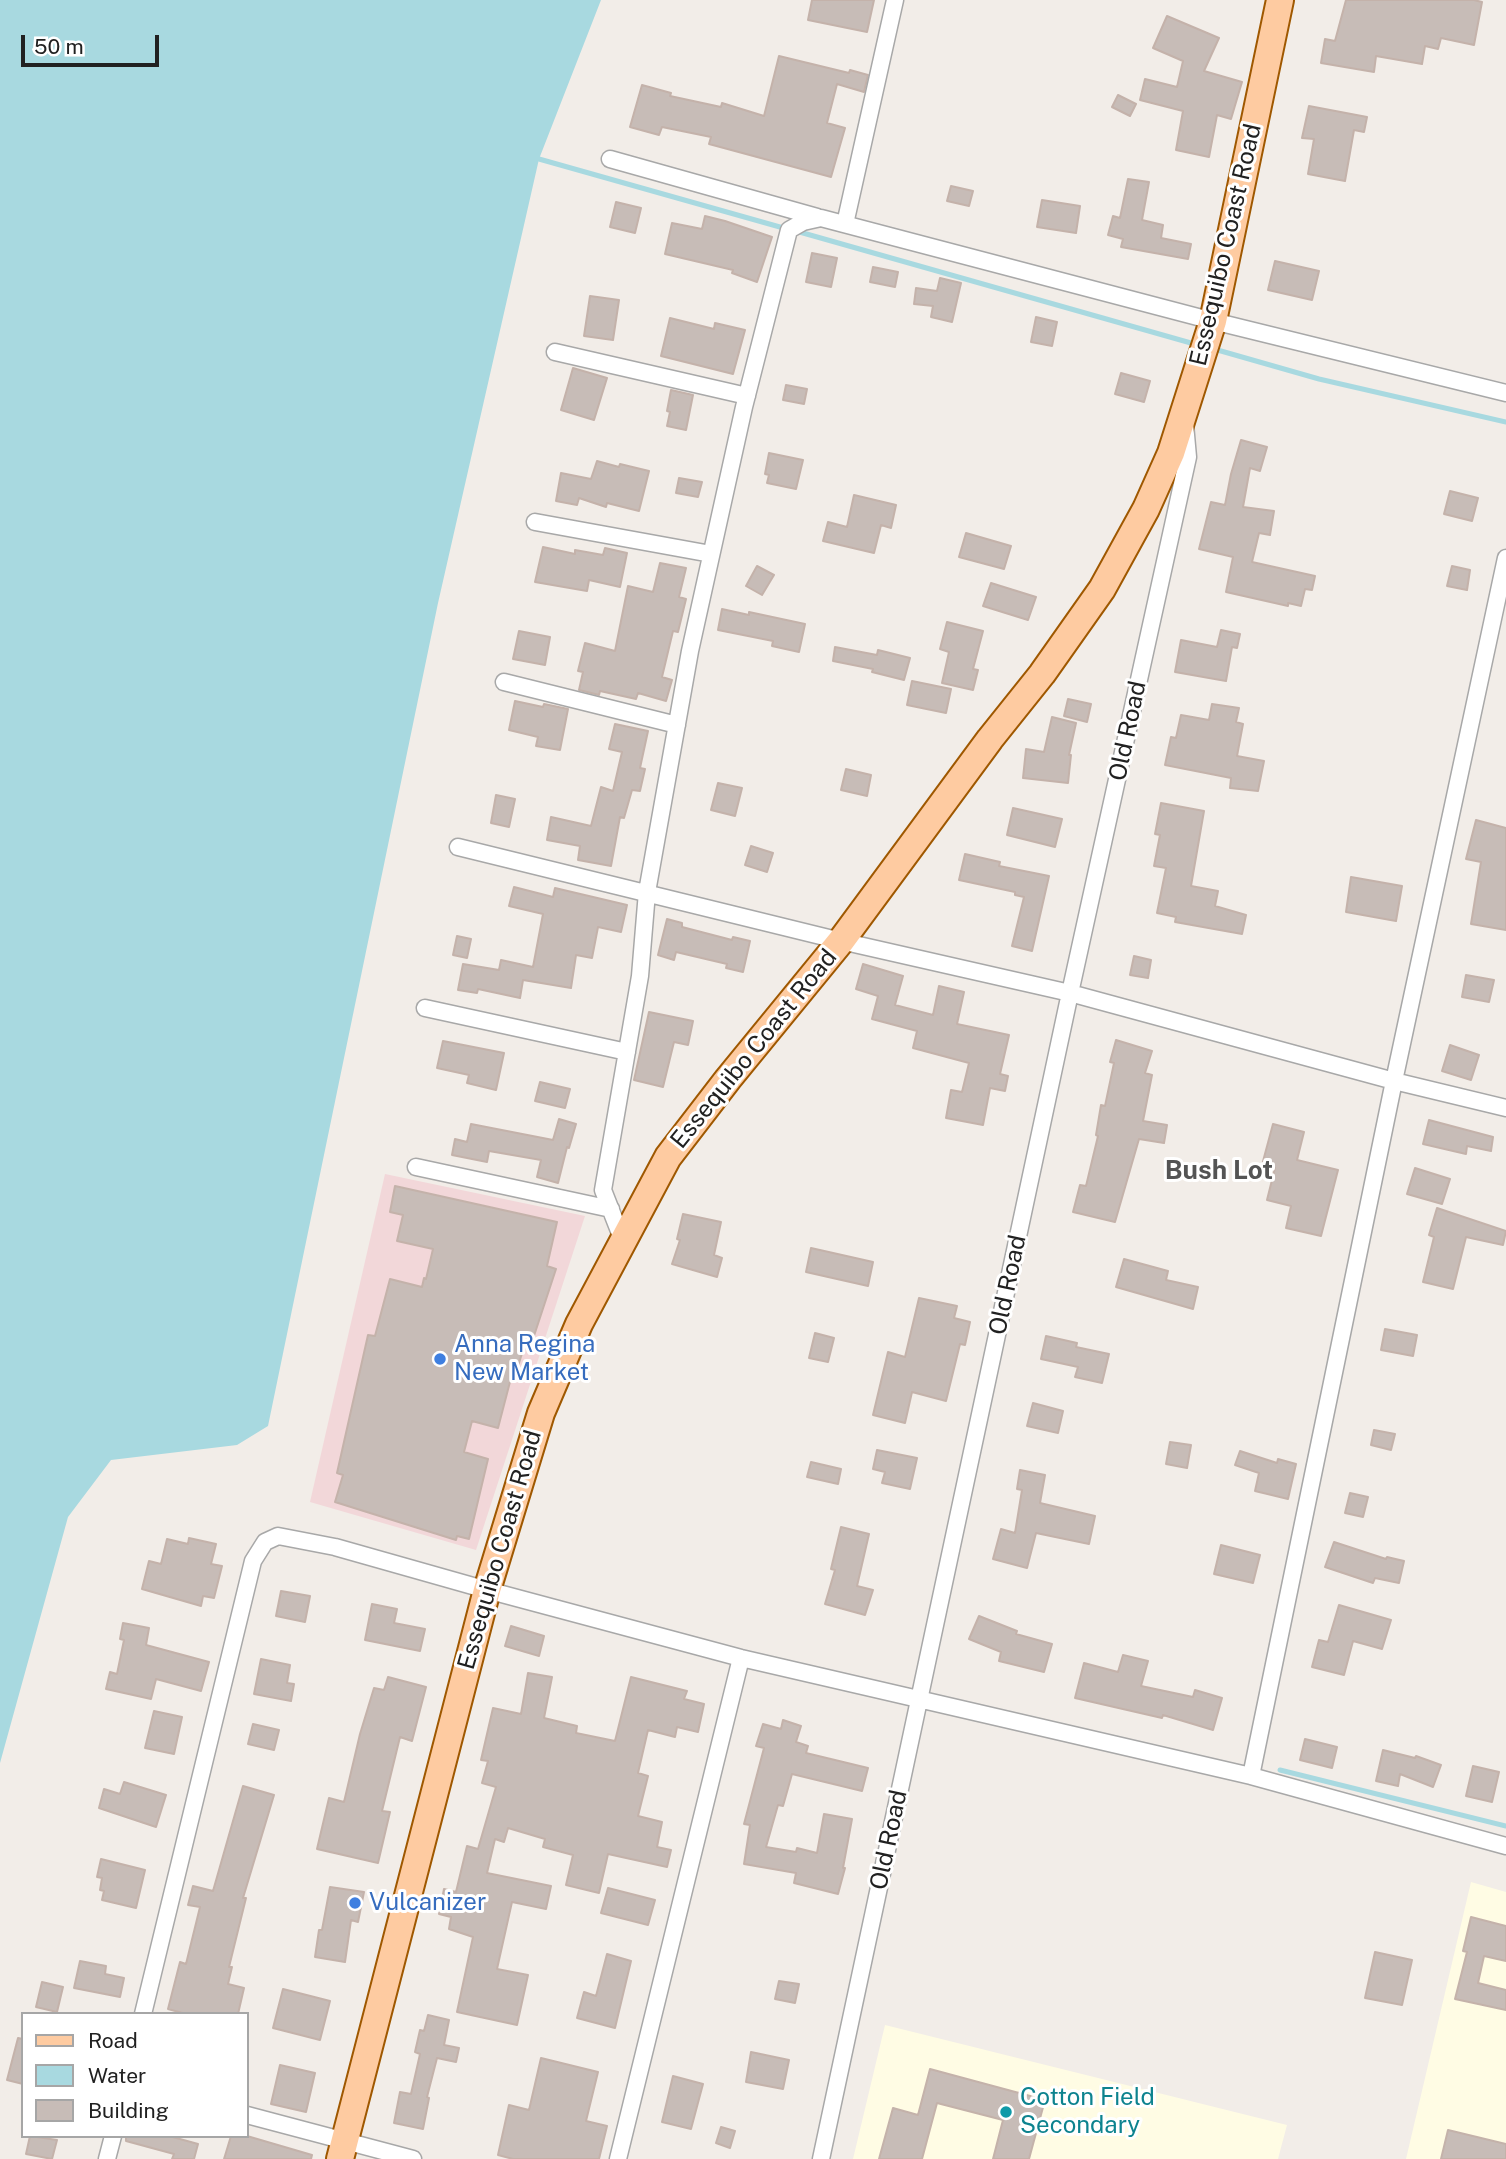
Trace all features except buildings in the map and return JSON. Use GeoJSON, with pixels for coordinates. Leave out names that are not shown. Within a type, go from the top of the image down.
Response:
{"type":"FeatureCollection","features":[{"type":"Feature","properties":{"kind":"main road","name":"Essequibo Coast Road"},"geometry":{"type":"LineString","coordinates":[[342,2150],[487,1590],[541,1413],[579,1324],[668,1157],[841,941],[990,739],[1042,674],[1102,589],[1146,509],[1166,464],[1213,321],[1280,0]]}},
{"type":"Feature","properties":{"kind":"street"},"geometry":{"type":"LineString","coordinates":[[845,224],[895,0]]}},
{"type":"Feature","properties":{"kind":"street"},"geometry":{"type":"LineString","coordinates":[[610,159],[821,218],[1213,321],[1506,393]]}},
{"type":"Feature","properties":{"kind":"street"},"geometry":{"type":"LineString","coordinates":[[623,1241],[603,1190],[640,976],[647,892],[690,652],[747,396],[789,230],[803,222],[821,218]]}},
{"type":"Feature","properties":{"kind":"street"},"geometry":{"type":"LineString","coordinates":[[555,352],[747,396]]}},
{"type":"Feature","properties":{"kind":"street","name":"Old Road"},"geometry":{"type":"LineString","coordinates":[[821,2159],[1070,993],[1188,457],[1184,411]]}},
{"type":"Feature","properties":{"kind":"street"},"geometry":{"type":"LineString","coordinates":[[535,522],[712,554]]}},
{"type":"Feature","properties":{"kind":"street"},"geometry":{"type":"LineString","coordinates":[[1251,1776],[1394,1081],[1506,558]]}},
{"type":"Feature","properties":{"kind":"street"},"geometry":{"type":"LineString","coordinates":[[504,682],[677,725]]}},
{"type":"Feature","properties":{"kind":"street"},"geometry":{"type":"LineString","coordinates":[[458,847],[841,941],[1070,993],[1394,1081],[1506,1108]]}},
{"type":"Feature","properties":{"kind":"street"},"geometry":{"type":"LineString","coordinates":[[425,1008],[627,1052]]}},
{"type":"Feature","properties":{"kind":"street"},"geometry":{"type":"LineString","coordinates":[[416,1167],[611,1209]]}},
{"type":"Feature","properties":{"kind":"street"},"geometry":{"type":"LineString","coordinates":[[143,2012],[253,1561],[264,1542],[283,1536],[335,1547],[741,1658],[1251,1776],[1506,1846]]}},
{"type":"Feature","properties":{"kind":"street"},"geometry":{"type":"LineString","coordinates":[[618,2159],[741,1658]]}},
{"type":"Feature","properties":{"kind":"street"},"geometry":{"type":"LineString","coordinates":[[248,2115],[342,2150],[413,2159]]}},
{"type":"Feature","properties":{"kind":"street"},"geometry":{"type":"LineString","coordinates":[[107,2159],[112,2138]]}},
{"type":"Feature","properties":{"kind":"shaded area","name":"Anna Regina New Market"},"geometry":{"type":"Polygon","coordinates":[[[385,1174],[585,1216],[476,1550],[310,1502],[385,1174]]]}},
{"type":"Feature","properties":{"kind":"shaded area"},"geometry":{"type":"Polygon","coordinates":[[[1471,1882],[1506,1892],[1506,2159],[1406,2159],[1471,1882]]]}},
{"type":"Feature","properties":{"kind":"shaded area"},"geometry":{"type":"Polygon","coordinates":[[[885,2025],[1287,2125],[1278,2159],[853,2159],[885,2025]]]}},
{"type":"Feature","properties":{"kind":"water"},"geometry":{"type":"Polygon","coordinates":[[[0,0],[601,0],[539,159],[438,603],[268,1426],[237,1445],[111,1460],[68,1517],[0,1763],[0,0]]]}},
{"type":"Feature","properties":{"kind":"waterway"},"geometry":{"type":"LineString","coordinates":[[539,159],[787,229]]}},
{"type":"Feature","properties":{"kind":"waterway"},"geometry":{"type":"LineString","coordinates":[[796,231],[1198,345]]}},
{"type":"Feature","properties":{"kind":"waterway"},"geometry":{"type":"LineString","coordinates":[[1214,349],[1319,379],[1506,422]]}},
{"type":"Feature","properties":{"kind":"waterway"},"geometry":{"type":"LineString","coordinates":[[1280,1770],[1506,1826]]}},
{"type":"Feature","properties":{"kind":"place","name":"Anna Regina New Market"},"geometry":{"type":"Point","coordinates":[440,1359]}},
{"type":"Feature","properties":{"kind":"place","name":"Vulcanizer"},"geometry":{"type":"Point","coordinates":[355,1903]}},
{"type":"Feature","properties":{"kind":"place","name":"Cotton Field Secondary"},"geometry":{"type":"Point","coordinates":[1006,2112]}},
{"type":"Feature","properties":{"kind":"district","name":"Bush Lot"},"geometry":{"type":"Point","coordinates":[1219,1171]}}]}
